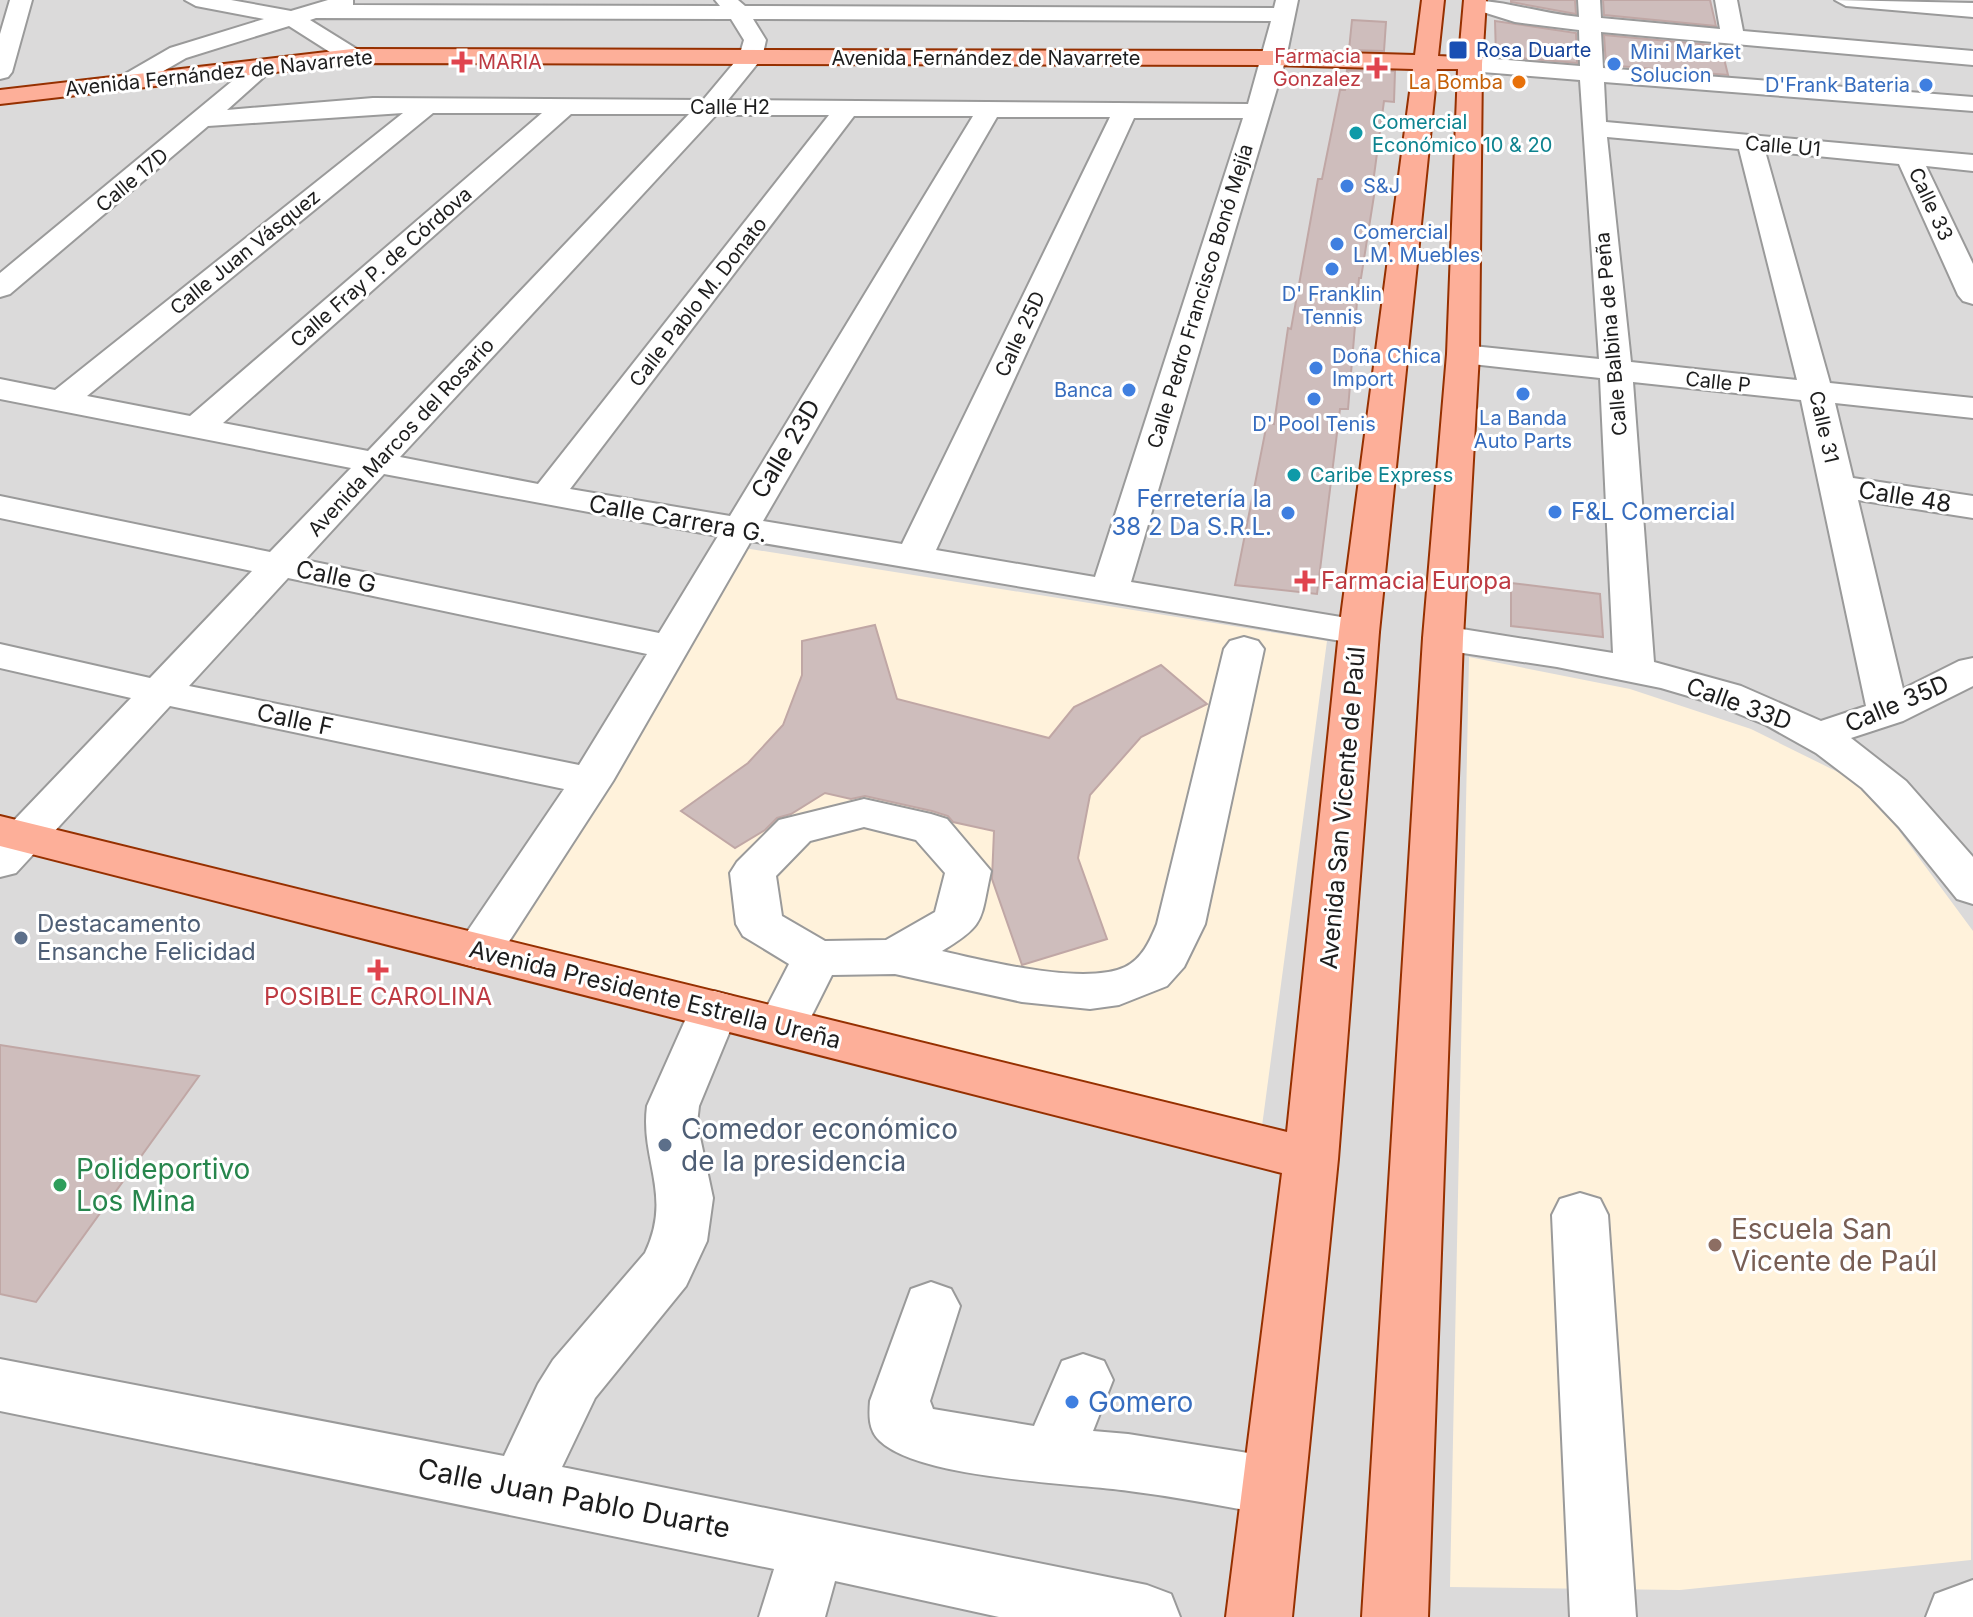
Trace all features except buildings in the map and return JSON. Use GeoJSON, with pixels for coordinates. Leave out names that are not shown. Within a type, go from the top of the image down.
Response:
{"type":"FeatureCollection","features":[{"type":"Feature","properties":{"kind":"main road","name":"Avenida San Vicente de Paúl"},"geometry":{"type":"LineString","coordinates":[[1259,1617],[1311,1159],[1359,632],[1433,0]]}},
{"type":"Feature","properties":{"kind":"main road"},"geometry":{"type":"LineString","coordinates":[[1395,1617],[1443,638],[1463,354],[1470,64],[1475,1]]}},
{"type":"Feature","properties":{"kind":"main road","name":"Avenida Fernández de Navarrete"},"geometry":{"type":"LineString","coordinates":[[0,97],[352,56],[1274,58],[1470,64]]}},
{"type":"Feature","properties":{"kind":"main road","name":"Avenida Presidente Estrella Ureña"},"geometry":{"type":"LineString","coordinates":[[8,843],[478,951],[1311,1159]]}},
{"type":"Feature","properties":{"kind":"street"},"geometry":{"type":"LineString","coordinates":[[1,60],[21,0]]}},
{"type":"Feature","properties":{"kind":"street"},"geometry":{"type":"LineString","coordinates":[[196,0],[292,18],[352,56]]}},
{"type":"Feature","properties":{"kind":"street"},"geometry":{"type":"LineString","coordinates":[[126,83],[178,53],[349,0]]}},
{"type":"Feature","properties":{"kind":"street"},"geometry":{"type":"LineString","coordinates":[[1726,0],[1733,38]]}},
{"type":"Feature","properties":{"kind":"street"},"geometry":{"type":"LineString","coordinates":[[1846,0],[1973,10]]}},
{"type":"Feature","properties":{"kind":"street"},"geometry":{"type":"LineString","coordinates":[[1475,1],[1515,15],[1591,12],[1733,38],[1973,58]]}},
{"type":"Feature","properties":{"kind":"street"},"geometry":{"type":"LineString","coordinates":[[315,11],[589,6],[1285,8]]}},
{"type":"Feature","properties":{"kind":"street"},"geometry":{"type":"LineString","coordinates":[[732,6],[755,40],[750,58]]}},
{"type":"Feature","properties":{"kind":"street","name":"Calle Pedro Francisco Bonó Mejía"},"geometry":{"type":"LineString","coordinates":[[1110,590],[1274,58],[1285,8]]}},
{"type":"Feature","properties":{"kind":"street","name":"Calle Balbina de Peña"},"geometry":{"type":"LineString","coordinates":[[1591,12],[1594,128],[1616,371],[1634,668]]}},
{"type":"Feature","properties":{"kind":"street","name":"Avenida Marcos del Rosario"},"geometry":{"type":"LineString","coordinates":[[8,843],[280,566],[710,107],[750,58]]}},
{"type":"Feature","properties":{"kind":"street","name":"Avenida Fernández de Navarrete"},"geometry":{"type":"LineString","coordinates":[[1470,64],[1973,104]]}},
{"type":"Feature","properties":{"kind":"street","name":"Calle 17D"},"geometry":{"type":"LineString","coordinates":[[0,288],[262,68]]}},
{"type":"Feature","properties":{"kind":"street","name":"Calle H2"},"geometry":{"type":"LineString","coordinates":[[204,119],[373,105],[1256,111]]}},
{"type":"Feature","properties":{"kind":"street","name":"Calle Juan Vásquez"},"geometry":{"type":"LineString","coordinates":[[64,399],[427,105]]}},
{"type":"Feature","properties":{"kind":"street","name":"Calle Fray P. de Córdova"},"geometry":{"type":"LineString","coordinates":[[198,427],[565,106]]}},
{"type":"Feature","properties":{"kind":"street","name":"Calle Pablo M. Donato"},"geometry":{"type":"LineString","coordinates":[[547,496],[848,107]]}},
{"type":"Feature","properties":{"kind":"street","name":"Calle 23D"},"geometry":{"type":"LineString","coordinates":[[478,951],[591,781],[990,108]]}},
{"type":"Feature","properties":{"kind":"street","name":"Calle 25D"},"geometry":{"type":"LineString","coordinates":[[913,559],[1126,109]]}},
{"type":"Feature","properties":{"kind":"street","name":"Calle U1"},"geometry":{"type":"LineString","coordinates":[[1594,128],[1973,163]]}},
{"type":"Feature","properties":{"kind":"street","name":"Calle 31"},"geometry":{"type":"LineString","coordinates":[[1750,143],[1816,392],[1888,712]]}},
{"type":"Feature","properties":{"kind":"street","name":"Calle 33"},"geometry":{"type":"LineString","coordinates":[[1909,157],[1948,214],[1971,287]]}},
{"type":"Feature","properties":{"kind":"street","name":"Calle P"},"geometry":{"type":"LineString","coordinates":[[1463,354],[1973,408]]}},
{"type":"Feature","properties":{"kind":"street","name":"Calle Carrera G."},"geometry":{"type":"LineString","coordinates":[[0,389],[64,399],[547,496],[1359,632]]}},
{"type":"Feature","properties":{"kind":"street","name":"Calle 48"},"geometry":{"type":"LineString","coordinates":[[1837,486],[1973,507]]}},
{"type":"Feature","properties":{"kind":"street","name":"Calle G"},"geometry":{"type":"LineString","coordinates":[[0,507],[671,647]]}},
{"type":"Feature","properties":{"kind":"street","name":"Calle 33D"},"geometry":{"type":"LineString","coordinates":[[1443,638],[1634,668],[1732,697],[1820,735],[1878,779],[1973,888]]}},
{"type":"Feature","properties":{"kind":"street"},"geometry":{"type":"LineString","coordinates":[[895,957],[956,921],[968,871],[931,829],[864,813],[795,830],[753,873],[760,924],[816,958],[895,957],[1043,990],[1099,991],[1142,979],[1168,956],[1181,924],[1244,649]]}},
{"type":"Feature","properties":{"kind":"street","name":"Calle F"},"geometry":{"type":"LineString","coordinates":[[0,656],[591,781]]}},
{"type":"Feature","properties":{"kind":"street","name":"Calle 35D"},"geometry":{"type":"LineString","coordinates":[[1820,735],[1888,712],[1973,670]]}},
{"type":"Feature","properties":{"kind":"street"},"geometry":{"type":"LineString","coordinates":[[782,1026],[816,958]]}},
{"type":"Feature","properties":{"kind":"street"},"geometry":{"type":"LineString","coordinates":[[521,1488],[559,1403],[574,1379],[666,1269],[679,1241],[686,1198],[671,1123],[673,1106],[714,1009]]}},
{"type":"Feature","properties":{"kind":"street"},"geometry":{"type":"LineString","coordinates":[[1580,1215],[1603,1617]]}},
{"type":"Feature","properties":{"kind":"street"},"geometry":{"type":"LineString","coordinates":[[931,1306],[900,1401],[899,1420],[918,1433],[1052,1457],[1128,1462],[1274,1486]]}},
{"type":"Feature","properties":{"kind":"street"},"geometry":{"type":"LineString","coordinates":[[1052,1457],[1083,1380]]}},
{"type":"Feature","properties":{"kind":"street","name":"Calle Juan Pablo Duarte"},"geometry":{"type":"LineString","coordinates":[[0,1385],[813,1546],[1147,1617]]}},
{"type":"Feature","properties":{"kind":"street"},"geometry":{"type":"LineString","coordinates":[[792,1617],[813,1546]]}},
{"type":"Feature","properties":{"kind":"street"},"geometry":{"type":"LineString","coordinates":[[1959,1617],[1973,1612]]}},
{"type":"Feature","properties":{"kind":"shaded area"},"geometry":{"type":"Polygon","coordinates":[[[0,0],[1973,0],[1973,1617],[0,1617],[0,0]]]}},
{"type":"Feature","properties":{"kind":"shaded area"},"geometry":{"type":"Polygon","coordinates":[[[738,547],[1327,641],[1258,1156],[485,962],[738,547]]]}},
{"type":"Feature","properties":{"kind":"shaded area","name":"Escuela San Vicente de Paúl"},"geometry":{"type":"Polygon","coordinates":[[[1469,657],[1630,689],[1751,729],[1866,786],[1973,931],[1971,1560],[1680,1590],[1450,1587],[1469,657]]]}},
{"type":"Feature","properties":{"kind":"place","name":"Rosa Duarte"},"geometry":{"type":"Point","coordinates":[1458,50]}},
{"type":"Feature","properties":{"kind":"place","name":"MARIA"},"geometry":{"type":"Point","coordinates":[462,62]}},
{"type":"Feature","properties":{"kind":"place","name":"Mini Market Solucion"},"geometry":{"type":"Point","coordinates":[1614,64]}},
{"type":"Feature","properties":{"kind":"place","name":"Farmacia Gonzalez"},"geometry":{"type":"Point","coordinates":[1377,68]}},
{"type":"Feature","properties":{"kind":"place","name":"La Bomba"},"geometry":{"type":"Point","coordinates":[1519,82]}},
{"type":"Feature","properties":{"kind":"place","name":"D'Frank Bateria"},"geometry":{"type":"Point","coordinates":[1926,85]}},
{"type":"Feature","properties":{"kind":"place","name":"Comercial Económico 10 & 20"},"geometry":{"type":"Point","coordinates":[1356,133]}},
{"type":"Feature","properties":{"kind":"place","name":"S&J"},"geometry":{"type":"Point","coordinates":[1347,186]}},
{"type":"Feature","properties":{"kind":"place","name":"Comercial L.M. Muebles"},"geometry":{"type":"Point","coordinates":[1337,244]}},
{"type":"Feature","properties":{"kind":"place","name":"D' Franklin Tennis"},"geometry":{"type":"Point","coordinates":[1332,269]}},
{"type":"Feature","properties":{"kind":"place","name":"Doña Chica Import"},"geometry":{"type":"Point","coordinates":[1316,368]}},
{"type":"Feature","properties":{"kind":"place","name":"Banca"},"geometry":{"type":"Point","coordinates":[1129,390]}},
{"type":"Feature","properties":{"kind":"place","name":"La Banda Auto Parts"},"geometry":{"type":"Point","coordinates":[1523,394]}},
{"type":"Feature","properties":{"kind":"place","name":"D' Pool Tenis"},"geometry":{"type":"Point","coordinates":[1314,399]}},
{"type":"Feature","properties":{"kind":"place","name":"Caribe Express"},"geometry":{"type":"Point","coordinates":[1294,475]}},
{"type":"Feature","properties":{"kind":"place","name":"F&L Comercial"},"geometry":{"type":"Point","coordinates":[1555,512]}},
{"type":"Feature","properties":{"kind":"place","name":"Ferretería la 38 2 Da S.R.L."},"geometry":{"type":"Point","coordinates":[1288,513]}},
{"type":"Feature","properties":{"kind":"place","name":"Farmacia Europa"},"geometry":{"type":"Point","coordinates":[1305,581]}},
{"type":"Feature","properties":{"kind":"place","name":"Destacamento Ensanche Felicidad"},"geometry":{"type":"Point","coordinates":[21,938]}},
{"type":"Feature","properties":{"kind":"place","name":"POSIBLE CAROLINA"},"geometry":{"type":"Point","coordinates":[378,970]}},
{"type":"Feature","properties":{"kind":"place","name":"Comedor económico de la presidencia"},"geometry":{"type":"Point","coordinates":[665,1145]}},
{"type":"Feature","properties":{"kind":"place","name":"Polideportivo Los Mina"},"geometry":{"type":"Point","coordinates":[60,1185]}},
{"type":"Feature","properties":{"kind":"place","name":"Escuela San Vicente de Paúl"},"geometry":{"type":"Point","coordinates":[1715,1245]}},
{"type":"Feature","properties":{"kind":"place","name":"Gomero"},"geometry":{"type":"Point","coordinates":[1072,1402]}}]}
